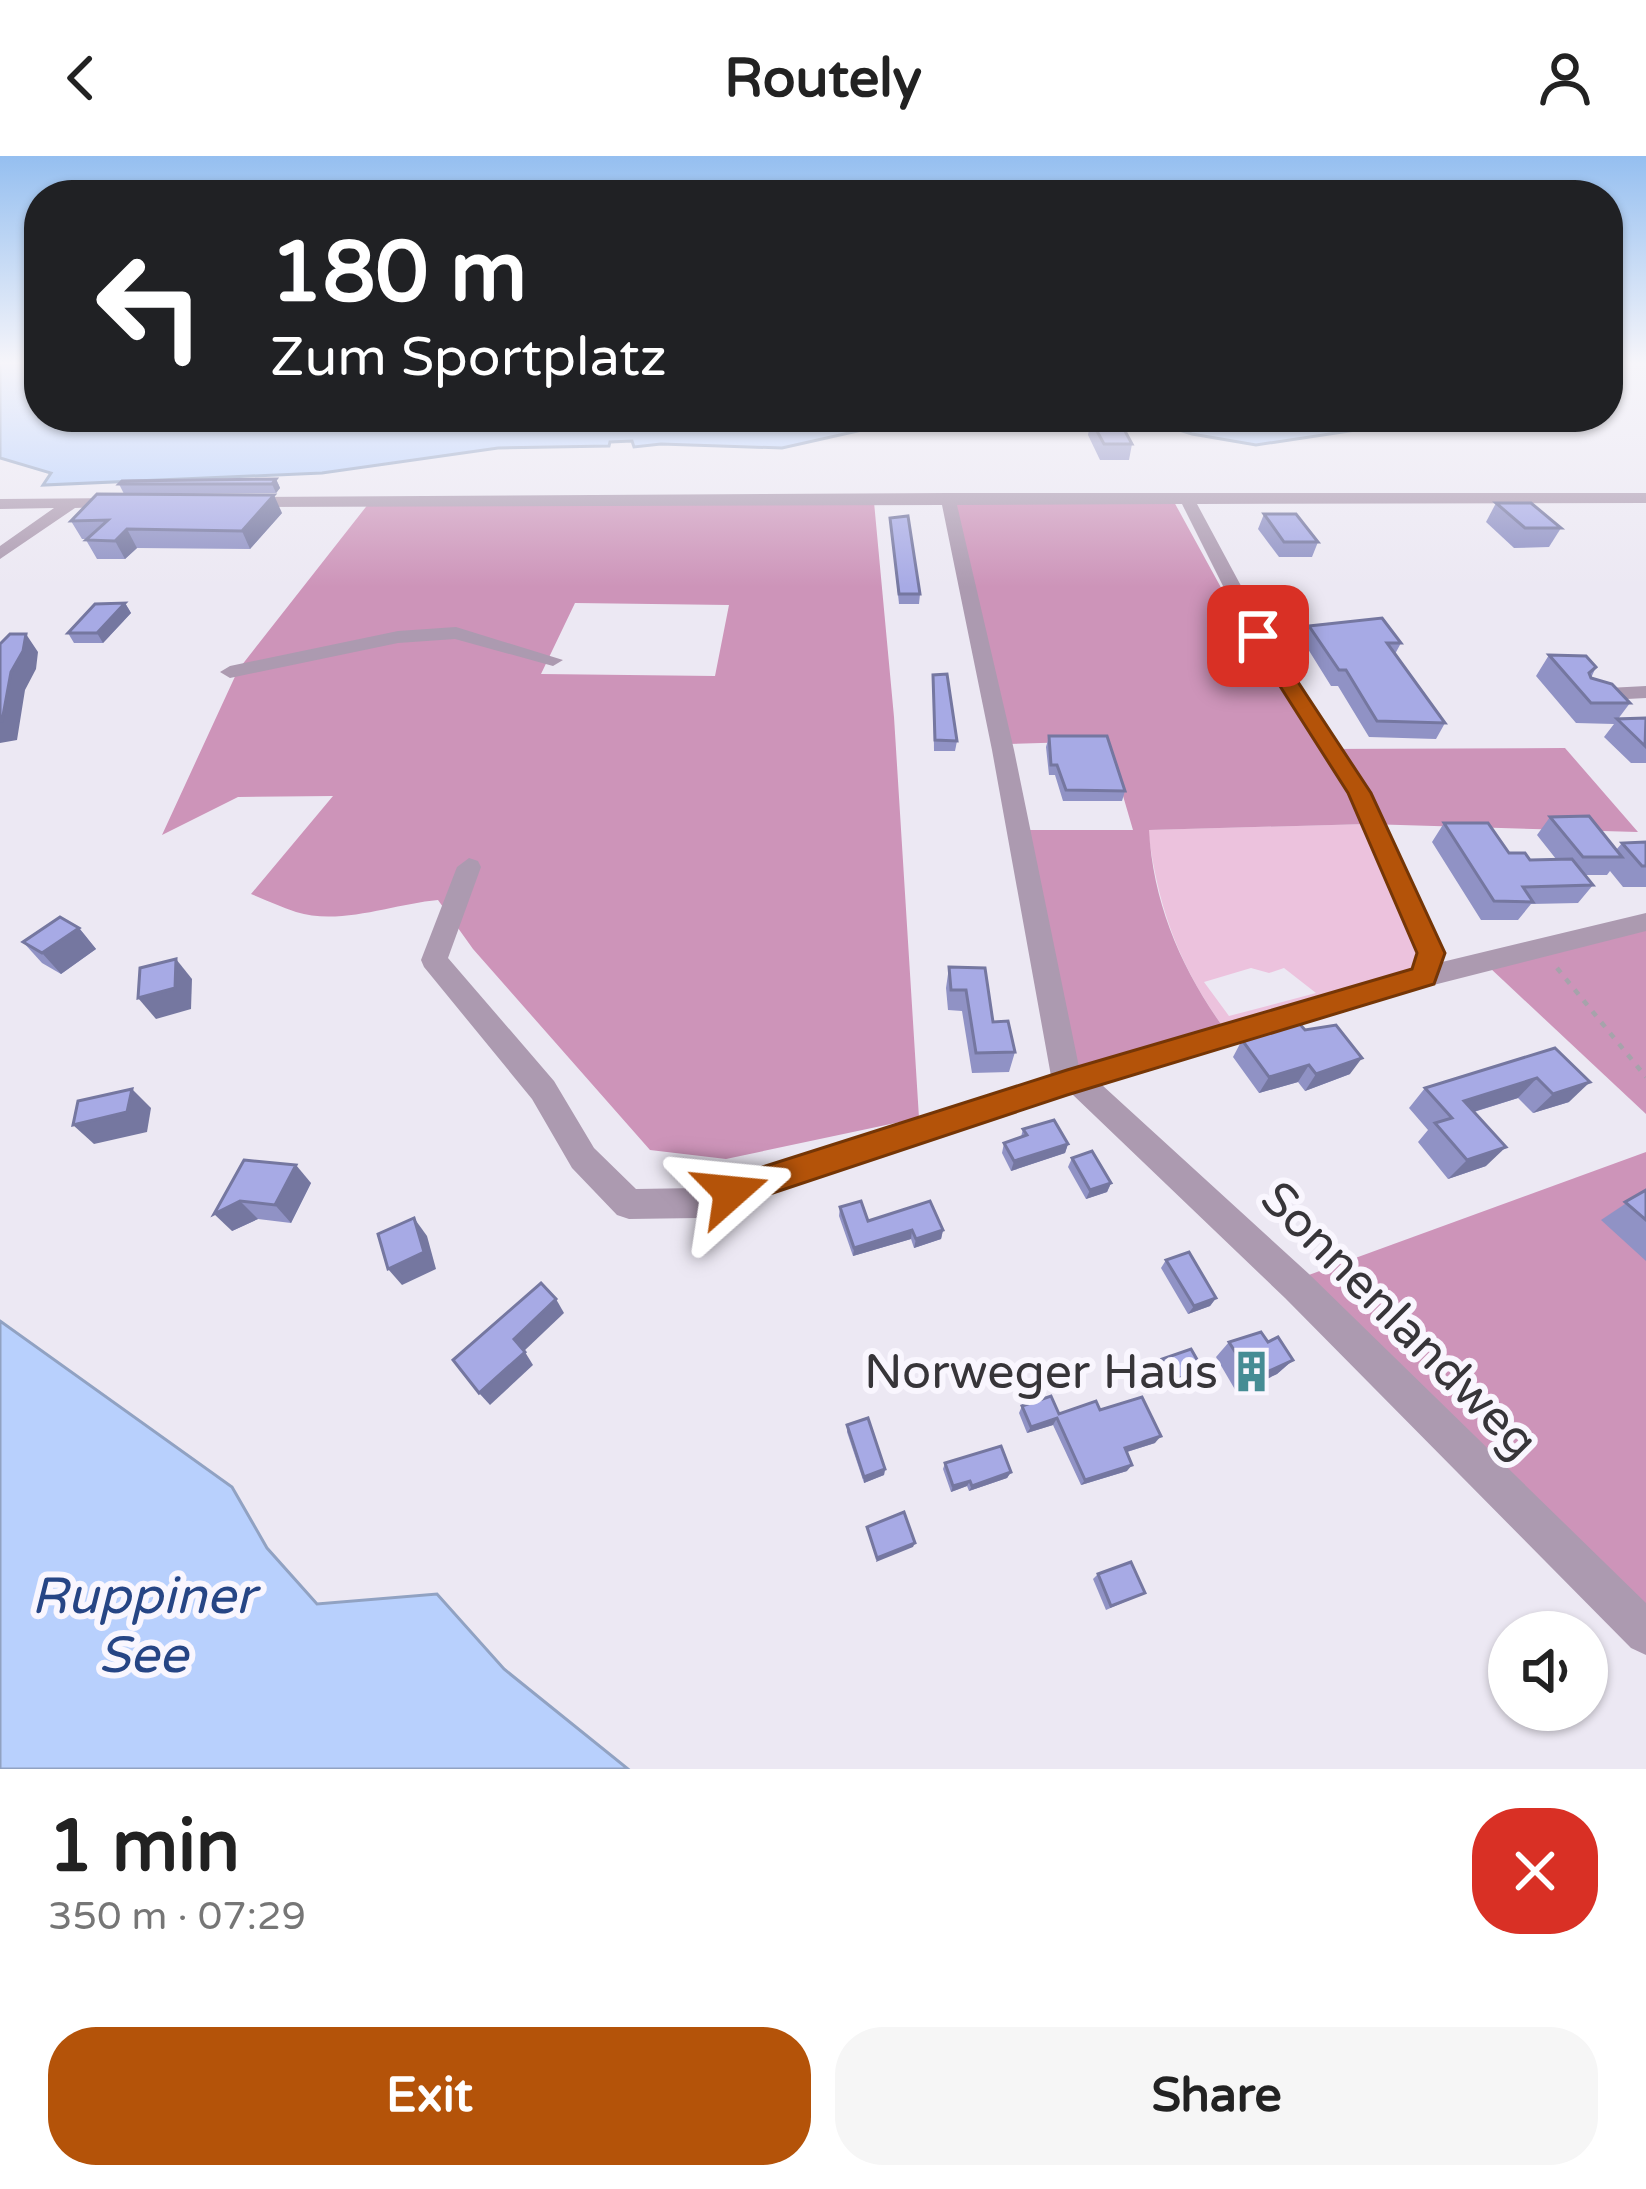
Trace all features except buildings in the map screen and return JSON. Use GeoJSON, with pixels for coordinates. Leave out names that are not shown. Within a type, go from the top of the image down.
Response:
{"type":"FeatureCollection","features":[{"type":"Feature","properties":{"kind":"street"},"geometry":{"type":"LineString","coordinates":[[948,498],[1073,1082]]}},
{"type":"Feature","properties":{"kind":"street"},"geometry":{"type":"LineString","coordinates":[[214,502],[1646,498]]}},
{"type":"Feature","properties":{"kind":"street"},"geometry":{"type":"LineString","coordinates":[[1187,499],[1258,636],[1360,793],[1431,953],[1411,980]]}},
{"type":"Feature","properties":{"kind":"street"},"geometry":{"type":"LineString","coordinates":[[0,554],[72,503]]}},
{"type":"Feature","properties":{"kind":"street"},"geometry":{"type":"LineString","coordinates":[[0,504],[143,503]]}},
{"type":"Feature","properties":{"kind":"street"},"geometry":{"type":"LineString","coordinates":[[230,672],[398,637],[456,633],[553,660]]}},
{"type":"Feature","properties":{"kind":"street"},"geometry":{"type":"LineString","coordinates":[[1588,695],[1646,692]]}},
{"type":"Feature","properties":{"kind":"street"},"geometry":{"type":"LineString","coordinates":[[469,868],[434,960],[543,1090],[583,1158],[629,1204],[698,1203],[1411,980],[1646,922]]}},
{"type":"Feature","properties":{"kind":"street","name":"Sonnenlandweg"},"geometry":{"type":"LineString","coordinates":[[1073,1082],[1297,1286],[1646,1633]]}},
{"type":"Feature","properties":{"kind":"path"},"geometry":{"type":"LineString","coordinates":[[1542,950],[1646,1077]]}},
{"type":"Feature","properties":{"kind":"shaded area"},"geometry":{"type":"Polygon","coordinates":[[[950,499],[1173,500],[1258,655],[1320,749],[1565,748],[1638,832],[1367,824],[1149,830],[1156,883],[1172,934],[1194,982],[1223,1027],[1075,1073],[1024,830],[1133,830],[1107,741],[1007,744],[950,499]]]}},
{"type":"Feature","properties":{"kind":"shaded area"},"geometry":{"type":"Polygon","coordinates":[[[874,502],[894,717],[919,1118],[726,1159],[650,1150],[473,949],[438,900],[330,917],[296,912],[251,894],[333,796],[238,797],[162,835],[238,670],[369,503],[874,502]],[[575,603],[541,674],[715,676],[729,605],[575,603]]]}},
{"type":"Feature","properties":{"kind":"shaded area"},"geometry":{"type":"Polygon","coordinates":[[[1367,824],[1418,946],[1414,969],[1223,1027],[1172,934],[1148,830],[1367,824]],[[1251,968],[1204,982],[1229,1016],[1316,993],[1284,968],[1269,973],[1251,968]]]}},
{"type":"Feature","properties":{"kind":"shaded area"},"geometry":{"type":"Polygon","coordinates":[[[1646,926],[1646,1114],[1489,967],[1646,926]]]}},
{"type":"Feature","properties":{"kind":"shaded area"},"geometry":{"type":"Polygon","coordinates":[[[1646,1152],[1646,1623],[1306,1276],[1646,1152]]]}},
{"type":"Feature","properties":{"kind":"water"},"geometry":{"type":"Polygon","coordinates":[[[0,436],[834,436],[782,448],[634,447],[632,441],[610,442],[609,446],[498,448],[322,473],[43,485],[51,473],[0,458],[0,436]]]}},
{"type":"Feature","properties":{"kind":"water"},"geometry":{"type":"Polygon","coordinates":[[[1205,436],[1314,436],[1256,445],[1205,436]]]}},
{"type":"Feature","properties":{"kind":"water","name":"Ruppiner See"},"geometry":{"type":"Polygon","coordinates":[[[0,1321],[232,1487],[267,1548],[317,1604],[437,1594],[504,1669],[628,1769],[0,1769],[0,1321]]]}},
{"type":"Feature","properties":{"kind":"place","name":"Norweger Haus"},"geometry":{"type":"Point","coordinates":[1252,1371]}},
{"type":"Feature","properties":{"kind":"route"},"geometry":{"type":"LineString","coordinates":[[731,1192],[1067,1083],[1424,976],[1431,953],[1360,793],[1258,636]]}}]}
